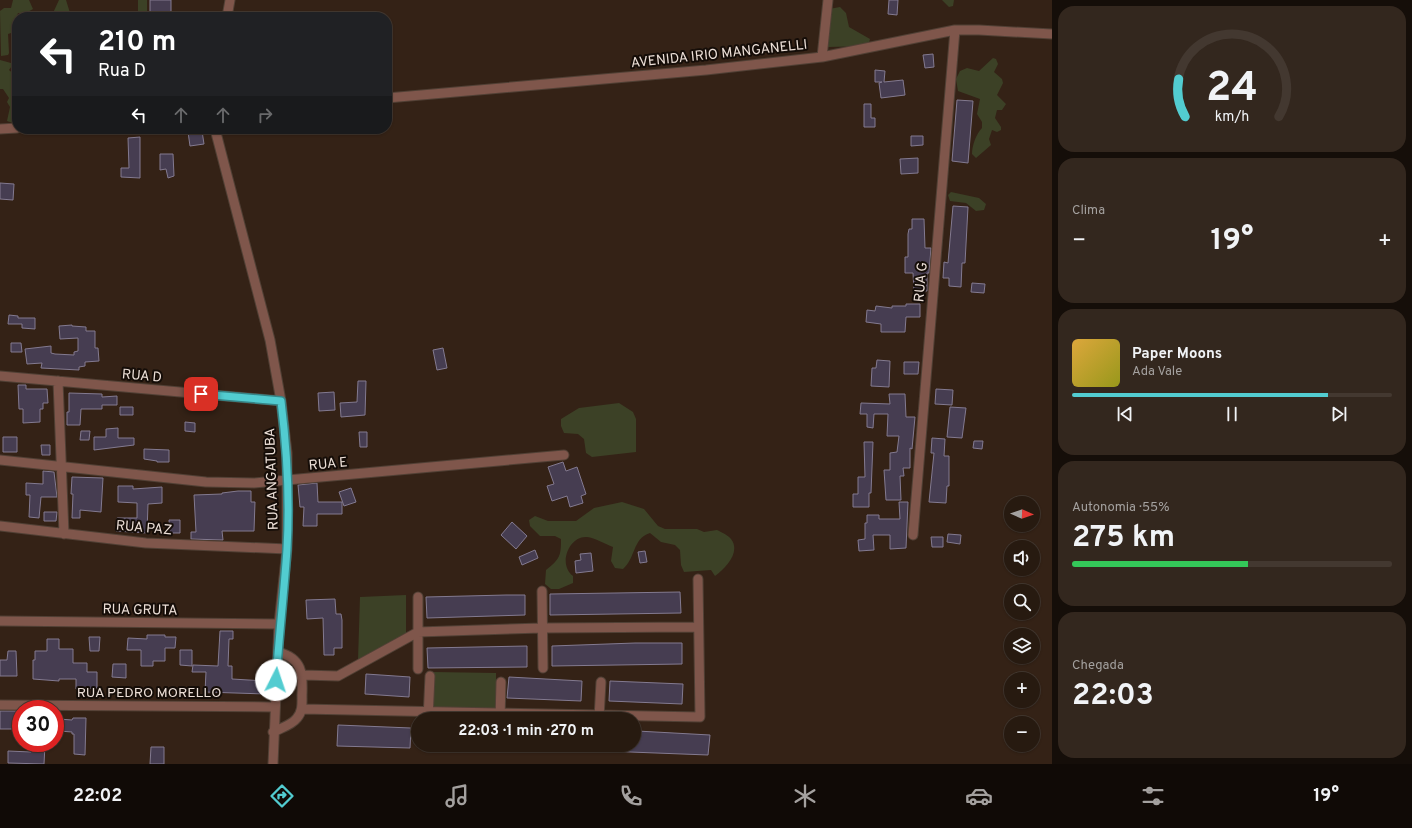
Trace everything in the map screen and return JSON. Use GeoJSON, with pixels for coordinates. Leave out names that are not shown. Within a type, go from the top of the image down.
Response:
{"type":"FeatureCollection","features":[{"type":"Feature","properties":{"kind":"street"},"geometry":{"type":"LineString","coordinates":[[228,12],[230,0]]}},
{"type":"Feature","properties":{"kind":"street"},"geometry":{"type":"LineString","coordinates":[[822,57],[828,0]]}},
{"type":"Feature","properties":{"kind":"street","name":"AVENIDA IRIO MANGANELLI"},"geometry":{"type":"LineString","coordinates":[[392,98],[706,70],[822,57],[955,30],[1052,34]]}},
{"type":"Feature","properties":{"kind":"street","name":"RUA G"},"geometry":{"type":"LineString","coordinates":[[913,535],[955,30]]}},
{"type":"Feature","properties":{"kind":"street"},"geometry":{"type":"LineString","coordinates":[[0,129],[12,128]]}},
{"type":"Feature","properties":{"kind":"street","name":"RUA ANGATUBA"},"geometry":{"type":"LineString","coordinates":[[216,134],[270,340],[281,401],[287,453],[287,549],[279,624],[274,707],[273,764]]}},
{"type":"Feature","properties":{"kind":"street","name":"RUA D"},"geometry":{"type":"LineString","coordinates":[[0,376],[281,401]]}},
{"type":"Feature","properties":{"kind":"street"},"geometry":{"type":"LineString","coordinates":[[58,381],[64,534]]}},
{"type":"Feature","properties":{"kind":"street","name":"RUA E"},"geometry":{"type":"LineString","coordinates":[[0,460],[62,468],[206,482],[254,483],[288,482],[564,455]]}},
{"type":"Feature","properties":{"kind":"street","name":"RUA PAZ"},"geometry":{"type":"LineString","coordinates":[[0,526],[146,542],[287,549]]}},
{"type":"Feature","properties":{"kind":"street"},"geometry":{"type":"LineString","coordinates":[[641,716],[700,717],[698,579]]}},
{"type":"Feature","properties":{"kind":"street"},"geometry":{"type":"LineString","coordinates":[[542,591],[543,668]]}},
{"type":"Feature","properties":{"kind":"street"},"geometry":{"type":"LineString","coordinates":[[418,597],[418,669]]}},
{"type":"Feature","properties":{"kind":"street","name":"RUA GRUTA"},"geometry":{"type":"LineString","coordinates":[[0,621],[279,624]]}},
{"type":"Feature","properties":{"kind":"street"},"geometry":{"type":"LineString","coordinates":[[303,675],[338,676],[418,632],[542,628],[698,626]]}},
{"type":"Feature","properties":{"kind":"street"},"geometry":{"type":"LineString","coordinates":[[273,732],[295,721],[302,709],[303,675],[296,662],[278,652]]}},
{"type":"Feature","properties":{"kind":"street"},"geometry":{"type":"LineString","coordinates":[[428,712],[430,676]]}},
{"type":"Feature","properties":{"kind":"street"},"geometry":{"type":"LineString","coordinates":[[500,712],[501,682]]}},
{"type":"Feature","properties":{"kind":"street"},"geometry":{"type":"LineString","coordinates":[[599,712],[601,682]]}},
{"type":"Feature","properties":{"kind":"street","name":"RUA PEDRO MORELLO"},"geometry":{"type":"LineString","coordinates":[[0,705],[274,707]]}},
{"type":"Feature","properties":{"kind":"street"},"geometry":{"type":"LineString","coordinates":[[302,709],[411,714]]}},
{"type":"Feature","properties":{"kind":"green space"},"geometry":{"type":"Polygon","coordinates":[[[13,0],[29,0],[33,9],[28,12],[12,12],[12,33],[8,34],[9,53],[8,55],[1,56],[0,11],[4,8],[11,8],[13,0]]]}},
{"type":"Feature","properties":{"kind":"green space"},"geometry":{"type":"Polygon","coordinates":[[[59,0],[66,0],[70,12],[53,12],[59,0]]]}},
{"type":"Feature","properties":{"kind":"green space"},"geometry":{"type":"Polygon","coordinates":[[[138,0],[147,0],[147,12],[138,12],[138,0]]]}},
{"type":"Feature","properties":{"kind":"green space"},"geometry":{"type":"Polygon","coordinates":[[[942,0],[954,0],[953,6],[949,7],[942,0]]]}},
{"type":"Feature","properties":{"kind":"green space"},"geometry":{"type":"Polygon","coordinates":[[[840,7],[846,13],[849,27],[870,39],[868,46],[828,47],[826,43],[829,9],[840,7]]]}},
{"type":"Feature","properties":{"kind":"green space"},"geometry":{"type":"Polygon","coordinates":[[[993,58],[996,59],[998,64],[994,72],[1002,79],[1003,83],[997,95],[1006,104],[1002,110],[997,110],[995,118],[1001,127],[1001,130],[997,132],[992,130],[989,139],[991,145],[976,158],[972,154],[972,151],[976,137],[982,128],[982,122],[977,114],[980,99],[958,91],[956,79],[960,71],[967,68],[979,71],[993,58]]]}},
{"type":"Feature","properties":{"kind":"green space"},"geometry":{"type":"Polygon","coordinates":[[[0,60],[11,63],[12,66],[9,70],[12,73],[12,123],[7,121],[10,107],[7,102],[9,98],[3,89],[0,89],[0,60]]]}},
{"type":"Feature","properties":{"kind":"green space"},"geometry":{"type":"Polygon","coordinates":[[[951,192],[979,198],[986,204],[984,210],[976,211],[966,203],[950,201],[948,195],[951,192]]]}},
{"type":"Feature","properties":{"kind":"green space"},"geometry":{"type":"Polygon","coordinates":[[[619,403],[633,412],[636,419],[636,452],[592,457],[586,453],[584,439],[578,434],[564,433],[561,426],[561,419],[579,408],[619,403]]]}},
{"type":"Feature","properties":{"kind":"green space"},"geometry":{"type":"Polygon","coordinates":[[[622,502],[644,509],[658,526],[665,529],[697,529],[704,532],[717,530],[730,538],[734,544],[731,559],[724,569],[715,576],[711,570],[684,572],[681,565],[680,550],[675,545],[661,542],[650,533],[644,536],[637,544],[630,560],[623,569],[615,568],[611,561],[613,547],[587,537],[575,541],[568,551],[566,565],[568,571],[573,576],[573,583],[559,589],[551,589],[545,584],[546,570],[559,557],[561,539],[555,536],[540,536],[530,526],[529,520],[535,516],[548,521],[576,521],[594,508],[622,502]]]}},
{"type":"Feature","properties":{"kind":"green space"},"geometry":{"type":"Polygon","coordinates":[[[406,595],[406,633],[358,660],[360,597],[406,595]]]}},
{"type":"Feature","properties":{"kind":"green space"},"geometry":{"type":"Polygon","coordinates":[[[433,672],[496,673],[496,709],[433,708],[433,672]]]}},
{"type":"Feature","properties":{"kind":"building"},"geometry":{"type":"Polygon","coordinates":[[[150,0],[171,0],[171,12],[150,12],[150,0]]]}},
{"type":"Feature","properties":{"kind":"building"},"geometry":{"type":"Polygon","coordinates":[[[889,0],[898,0],[897,15],[888,14],[889,0]]]}},
{"type":"Feature","properties":{"kind":"building"},"geometry":{"type":"Polygon","coordinates":[[[933,54],[934,67],[925,68],[923,55],[933,54]]]}},
{"type":"Feature","properties":{"kind":"building"},"geometry":{"type":"Polygon","coordinates":[[[875,70],[885,71],[884,82],[903,80],[905,95],[881,98],[879,83],[882,82],[875,82],[875,70]]]}},
{"type":"Feature","properties":{"kind":"building"},"geometry":{"type":"Polygon","coordinates":[[[957,100],[973,101],[968,163],[952,161],[957,100]]]}},
{"type":"Feature","properties":{"kind":"building"},"geometry":{"type":"Polygon","coordinates":[[[864,104],[871,104],[871,118],[875,118],[875,127],[864,127],[864,104]]]}},
{"type":"Feature","properties":{"kind":"building"},"geometry":{"type":"Polygon","coordinates":[[[188,134],[202,134],[204,144],[190,146],[188,134]]]}},
{"type":"Feature","properties":{"kind":"building"},"geometry":{"type":"Polygon","coordinates":[[[911,136],[923,136],[923,145],[911,146],[911,136]]]}},
{"type":"Feature","properties":{"kind":"building"},"geometry":{"type":"Polygon","coordinates":[[[140,137],[140,178],[121,177],[121,168],[129,168],[128,138],[140,137]]]}},
{"type":"Feature","properties":{"kind":"building"},"geometry":{"type":"Polygon","coordinates":[[[160,154],[173,154],[174,176],[168,178],[166,169],[160,170],[160,154]]]}},
{"type":"Feature","properties":{"kind":"building"},"geometry":{"type":"Polygon","coordinates":[[[918,158],[918,173],[901,174],[900,159],[918,158]]]}},
{"type":"Feature","properties":{"kind":"building"},"geometry":{"type":"Polygon","coordinates":[[[0,183],[14,184],[13,200],[0,199],[0,183]]]}},
{"type":"Feature","properties":{"kind":"building"},"geometry":{"type":"Polygon","coordinates":[[[953,206],[968,207],[965,263],[962,263],[961,287],[949,286],[949,278],[943,278],[944,262],[948,263],[953,206]]]}},
{"type":"Feature","properties":{"kind":"building"},"geometry":{"type":"Polygon","coordinates":[[[912,219],[924,219],[925,248],[931,248],[929,273],[927,273],[927,291],[914,291],[913,273],[905,273],[905,257],[908,257],[908,234],[909,229],[912,229],[912,219]]]}},
{"type":"Feature","properties":{"kind":"building"},"geometry":{"type":"Polygon","coordinates":[[[972,283],[985,284],[984,293],[971,292],[972,283]]]}},
{"type":"Feature","properties":{"kind":"building"},"geometry":{"type":"Polygon","coordinates":[[[906,304],[920,304],[920,317],[906,317],[905,332],[881,332],[881,324],[866,322],[867,310],[875,311],[876,306],[892,308],[892,306],[906,306],[906,304]]]}},
{"type":"Feature","properties":{"kind":"building"},"geometry":{"type":"Polygon","coordinates":[[[9,315],[18,316],[18,318],[35,318],[35,329],[22,328],[22,324],[8,324],[9,315]]]}},
{"type":"Feature","properties":{"kind":"building"},"geometry":{"type":"Polygon","coordinates":[[[72,325],[86,327],[86,331],[95,331],[95,348],[98,348],[99,361],[85,362],[85,366],[79,367],[79,370],[41,368],[42,363],[27,364],[25,349],[51,346],[51,353],[74,355],[74,352],[78,351],[78,338],[60,339],[59,326],[72,325]]]}},
{"type":"Feature","properties":{"kind":"building"},"geometry":{"type":"Polygon","coordinates":[[[11,343],[21,343],[22,352],[11,352],[11,343]]]}},
{"type":"Feature","properties":{"kind":"building"},"geometry":{"type":"Polygon","coordinates":[[[443,348],[447,368],[437,370],[433,350],[443,348]]]}},
{"type":"Feature","properties":{"kind":"building"},"geometry":{"type":"Polygon","coordinates":[[[877,360],[890,361],[889,387],[871,386],[872,368],[876,368],[877,360]]]}},
{"type":"Feature","properties":{"kind":"building"},"geometry":{"type":"Polygon","coordinates":[[[904,362],[919,362],[918,374],[904,374],[904,362]]]}},
{"type":"Feature","properties":{"kind":"building"},"geometry":{"type":"Polygon","coordinates":[[[358,381],[366,381],[365,415],[341,417],[340,403],[357,402],[358,381]]]}},
{"type":"Feature","properties":{"kind":"building"},"geometry":{"type":"Polygon","coordinates":[[[18,385],[26,385],[26,389],[47,389],[48,403],[43,403],[43,409],[40,409],[40,422],[23,423],[23,409],[19,409],[18,385]]]}},
{"type":"Feature","properties":{"kind":"building"},"geometry":{"type":"Polygon","coordinates":[[[936,389],[953,390],[952,405],[935,404],[936,389]]]}},
{"type":"Feature","properties":{"kind":"building"},"geometry":{"type":"Polygon","coordinates":[[[334,392],[335,410],[319,411],[318,393],[334,392]]]}},
{"type":"Feature","properties":{"kind":"building"},"geometry":{"type":"Polygon","coordinates":[[[69,393],[102,394],[102,397],[117,396],[117,405],[102,405],[102,409],[81,409],[80,425],[67,425],[69,393]]]}},
{"type":"Feature","properties":{"kind":"building"},"geometry":{"type":"Polygon","coordinates":[[[889,394],[905,394],[906,417],[915,417],[912,449],[910,448],[910,468],[903,468],[904,476],[900,476],[901,500],[886,500],[884,470],[890,470],[890,453],[897,452],[899,436],[887,436],[888,414],[874,414],[873,428],[867,427],[867,414],[860,414],[861,403],[890,404],[889,394]]]}},
{"type":"Feature","properties":{"kind":"building"},"geometry":{"type":"Polygon","coordinates":[[[120,407],[133,407],[133,415],[120,415],[120,407]]]}},
{"type":"Feature","properties":{"kind":"building"},"geometry":{"type":"Polygon","coordinates":[[[950,407],[966,408],[962,438],[947,437],[950,407]]]}},
{"type":"Feature","properties":{"kind":"building"},"geometry":{"type":"Polygon","coordinates":[[[185,422],[195,423],[195,432],[185,431],[185,422]]]}},
{"type":"Feature","properties":{"kind":"building"},"geometry":{"type":"Polygon","coordinates":[[[118,428],[118,438],[134,438],[134,445],[94,450],[94,437],[106,437],[106,429],[118,428]]]}},
{"type":"Feature","properties":{"kind":"building"},"geometry":{"type":"Polygon","coordinates":[[[81,431],[90,431],[89,440],[80,440],[81,431]]]}},
{"type":"Feature","properties":{"kind":"building"},"geometry":{"type":"Polygon","coordinates":[[[359,432],[367,432],[367,447],[360,447],[359,432]]]}},
{"type":"Feature","properties":{"kind":"building"},"geometry":{"type":"Polygon","coordinates":[[[3,437],[17,437],[17,452],[3,452],[3,437]]]}},
{"type":"Feature","properties":{"kind":"building"},"geometry":{"type":"Polygon","coordinates":[[[932,438],[945,439],[944,456],[949,456],[949,486],[947,486],[946,503],[929,502],[934,453],[931,453],[932,438]]]}},
{"type":"Feature","properties":{"kind":"building"},"geometry":{"type":"Polygon","coordinates":[[[974,441],[983,441],[982,449],[973,448],[974,441]]]}},
{"type":"Feature","properties":{"kind":"building"},"geometry":{"type":"Polygon","coordinates":[[[864,442],[873,442],[869,507],[853,507],[853,494],[858,494],[858,477],[865,477],[864,442]]]}},
{"type":"Feature","properties":{"kind":"building"},"geometry":{"type":"Polygon","coordinates":[[[41,445],[50,445],[50,455],[42,455],[41,445]]]}},
{"type":"Feature","properties":{"kind":"building"},"geometry":{"type":"Polygon","coordinates":[[[144,449],[169,450],[169,462],[157,462],[144,459],[144,449]]]}},
{"type":"Feature","properties":{"kind":"building"},"geometry":{"type":"Polygon","coordinates":[[[563,462],[566,471],[577,467],[586,494],[581,496],[583,503],[570,507],[567,496],[552,501],[547,486],[554,484],[548,467],[563,462]]]}},
{"type":"Feature","properties":{"kind":"building"},"geometry":{"type":"Polygon","coordinates":[[[43,471],[54,472],[57,497],[41,497],[39,518],[29,517],[30,495],[26,495],[26,483],[43,484],[43,471]]]}},
{"type":"Feature","properties":{"kind":"building"},"geometry":{"type":"Polygon","coordinates":[[[72,477],[103,478],[101,512],[80,510],[80,518],[72,518],[72,477]]]}},
{"type":"Feature","properties":{"kind":"building"},"geometry":{"type":"Polygon","coordinates":[[[317,483],[318,502],[342,502],[342,514],[317,514],[317,526],[303,526],[304,507],[300,507],[298,485],[317,483]]]}},
{"type":"Feature","properties":{"kind":"building"},"geometry":{"type":"Polygon","coordinates":[[[118,486],[133,486],[133,489],[162,487],[162,503],[148,504],[147,533],[116,531],[117,518],[137,518],[137,503],[118,502],[118,486]]]}},
{"type":"Feature","properties":{"kind":"building"},"geometry":{"type":"Polygon","coordinates":[[[351,488],[356,502],[344,506],[339,492],[351,488]]]}},
{"type":"Feature","properties":{"kind":"building"},"geometry":{"type":"Polygon","coordinates":[[[238,491],[251,491],[251,502],[255,502],[254,531],[222,531],[223,540],[191,539],[191,532],[196,532],[194,495],[222,494],[238,491]]]}},
{"type":"Feature","properties":{"kind":"building"},"geometry":{"type":"Polygon","coordinates":[[[899,502],[908,502],[906,548],[890,549],[890,535],[873,535],[874,550],[859,551],[858,540],[865,539],[865,523],[867,523],[867,515],[879,515],[879,519],[900,519],[899,502]]]}},
{"type":"Feature","properties":{"kind":"building"},"geometry":{"type":"Polygon","coordinates":[[[44,512],[57,512],[56,521],[44,521],[44,512]]]}},
{"type":"Feature","properties":{"kind":"building"},"geometry":{"type":"Polygon","coordinates":[[[169,520],[180,520],[180,533],[170,533],[169,520]]]}},
{"type":"Feature","properties":{"kind":"building"},"geometry":{"type":"Polygon","coordinates":[[[512,522],[527,536],[516,549],[501,535],[512,522]]]}},
{"type":"Feature","properties":{"kind":"building"},"geometry":{"type":"Polygon","coordinates":[[[948,534],[961,535],[960,544],[947,542],[948,534]]]}},
{"type":"Feature","properties":{"kind":"building"},"geometry":{"type":"Polygon","coordinates":[[[931,537],[943,537],[943,547],[932,547],[931,537]]]}},
{"type":"Feature","properties":{"kind":"building"},"geometry":{"type":"Polygon","coordinates":[[[535,550],[538,558],[522,565],[519,557],[535,550]]]}},
{"type":"Feature","properties":{"kind":"building"},"geometry":{"type":"Polygon","coordinates":[[[645,551],[647,562],[640,563],[638,552],[645,551]]]}},
{"type":"Feature","properties":{"kind":"building"},"geometry":{"type":"Polygon","coordinates":[[[591,553],[593,571],[576,573],[575,561],[581,560],[580,554],[591,553]]]}},
{"type":"Feature","properties":{"kind":"building"},"geometry":{"type":"Polygon","coordinates":[[[680,592],[681,613],[550,615],[550,594],[680,592]]]}},
{"type":"Feature","properties":{"kind":"building"},"geometry":{"type":"Polygon","coordinates":[[[525,595],[525,615],[427,618],[426,597],[525,595]]]}},
{"type":"Feature","properties":{"kind":"building"},"geometry":{"type":"Polygon","coordinates":[[[335,599],[336,614],[341,614],[342,620],[342,648],[334,648],[334,655],[324,655],[323,618],[307,619],[306,600],[335,599]]]}},
{"type":"Feature","properties":{"kind":"building"},"geometry":{"type":"Polygon","coordinates":[[[220,631],[233,631],[233,639],[229,639],[228,666],[232,666],[232,679],[265,681],[265,694],[205,692],[206,672],[192,672],[193,665],[218,666],[220,631]]]}},
{"type":"Feature","properties":{"kind":"building"},"geometry":{"type":"Polygon","coordinates":[[[147,635],[165,635],[165,637],[176,637],[175,648],[165,648],[165,661],[153,661],[153,666],[141,666],[141,650],[127,650],[128,638],[147,639],[147,635]]]}},
{"type":"Feature","properties":{"kind":"building"},"geometry":{"type":"Polygon","coordinates":[[[89,637],[100,637],[99,651],[90,651],[89,637]]]}},
{"type":"Feature","properties":{"kind":"building"},"geometry":{"type":"Polygon","coordinates":[[[47,639],[59,639],[59,649],[73,649],[73,663],[87,663],[87,672],[97,672],[97,688],[76,689],[76,679],[59,679],[59,681],[33,679],[33,660],[35,660],[35,651],[47,651],[47,639]]]}},
{"type":"Feature","properties":{"kind":"building"},"geometry":{"type":"Polygon","coordinates":[[[682,643],[682,664],[552,666],[552,646],[682,643]]]}},
{"type":"Feature","properties":{"kind":"building"},"geometry":{"type":"Polygon","coordinates":[[[527,646],[527,667],[428,668],[427,648],[527,646]]]}},
{"type":"Feature","properties":{"kind":"building"},"geometry":{"type":"Polygon","coordinates":[[[180,650],[192,650],[192,666],[180,665],[180,650]]]}},
{"type":"Feature","properties":{"kind":"building"},"geometry":{"type":"Polygon","coordinates":[[[8,651],[16,651],[17,676],[0,676],[0,660],[7,660],[8,651]]]}},
{"type":"Feature","properties":{"kind":"building"},"geometry":{"type":"Polygon","coordinates":[[[113,664],[126,664],[126,678],[112,677],[113,664]]]}},
{"type":"Feature","properties":{"kind":"building"},"geometry":{"type":"Polygon","coordinates":[[[366,674],[410,677],[409,697],[365,694],[366,674]]]}},
{"type":"Feature","properties":{"kind":"building"},"geometry":{"type":"Polygon","coordinates":[[[509,677],[582,681],[581,701],[507,698],[509,677]]]}},
{"type":"Feature","properties":{"kind":"building"},"geometry":{"type":"Polygon","coordinates":[[[610,681],[683,684],[682,704],[609,701],[610,681]]]}},
{"type":"Feature","properties":{"kind":"building"},"geometry":{"type":"Polygon","coordinates":[[[0,711],[12,711],[12,729],[0,729],[0,711]]]}},
{"type":"Feature","properties":{"kind":"building"},"geometry":{"type":"Polygon","coordinates":[[[73,718],[86,718],[85,755],[74,754],[74,734],[72,734],[72,732],[64,731],[64,719],[72,720],[73,718]]]}},
{"type":"Feature","properties":{"kind":"building"},"geometry":{"type":"Polygon","coordinates":[[[338,725],[411,728],[410,748],[337,746],[338,725]]]}},
{"type":"Feature","properties":{"kind":"building"},"geometry":{"type":"Polygon","coordinates":[[[641,731],[710,735],[708,755],[630,752],[641,752],[641,731]]]}},
{"type":"Feature","properties":{"kind":"building"},"geometry":{"type":"Polygon","coordinates":[[[151,747],[164,747],[164,764],[150,764],[151,747]]]}},
{"type":"Feature","properties":{"kind":"building"},"geometry":{"type":"Polygon","coordinates":[[[8,751],[45,752],[44,764],[8,763],[8,751]]]}},
{"type":"Feature","properties":{"kind":"route"},"geometry":{"type":"LineString","coordinates":[[201,394],[281,401],[287,453],[288,502],[287,549],[279,624],[276,680]]}}]}
